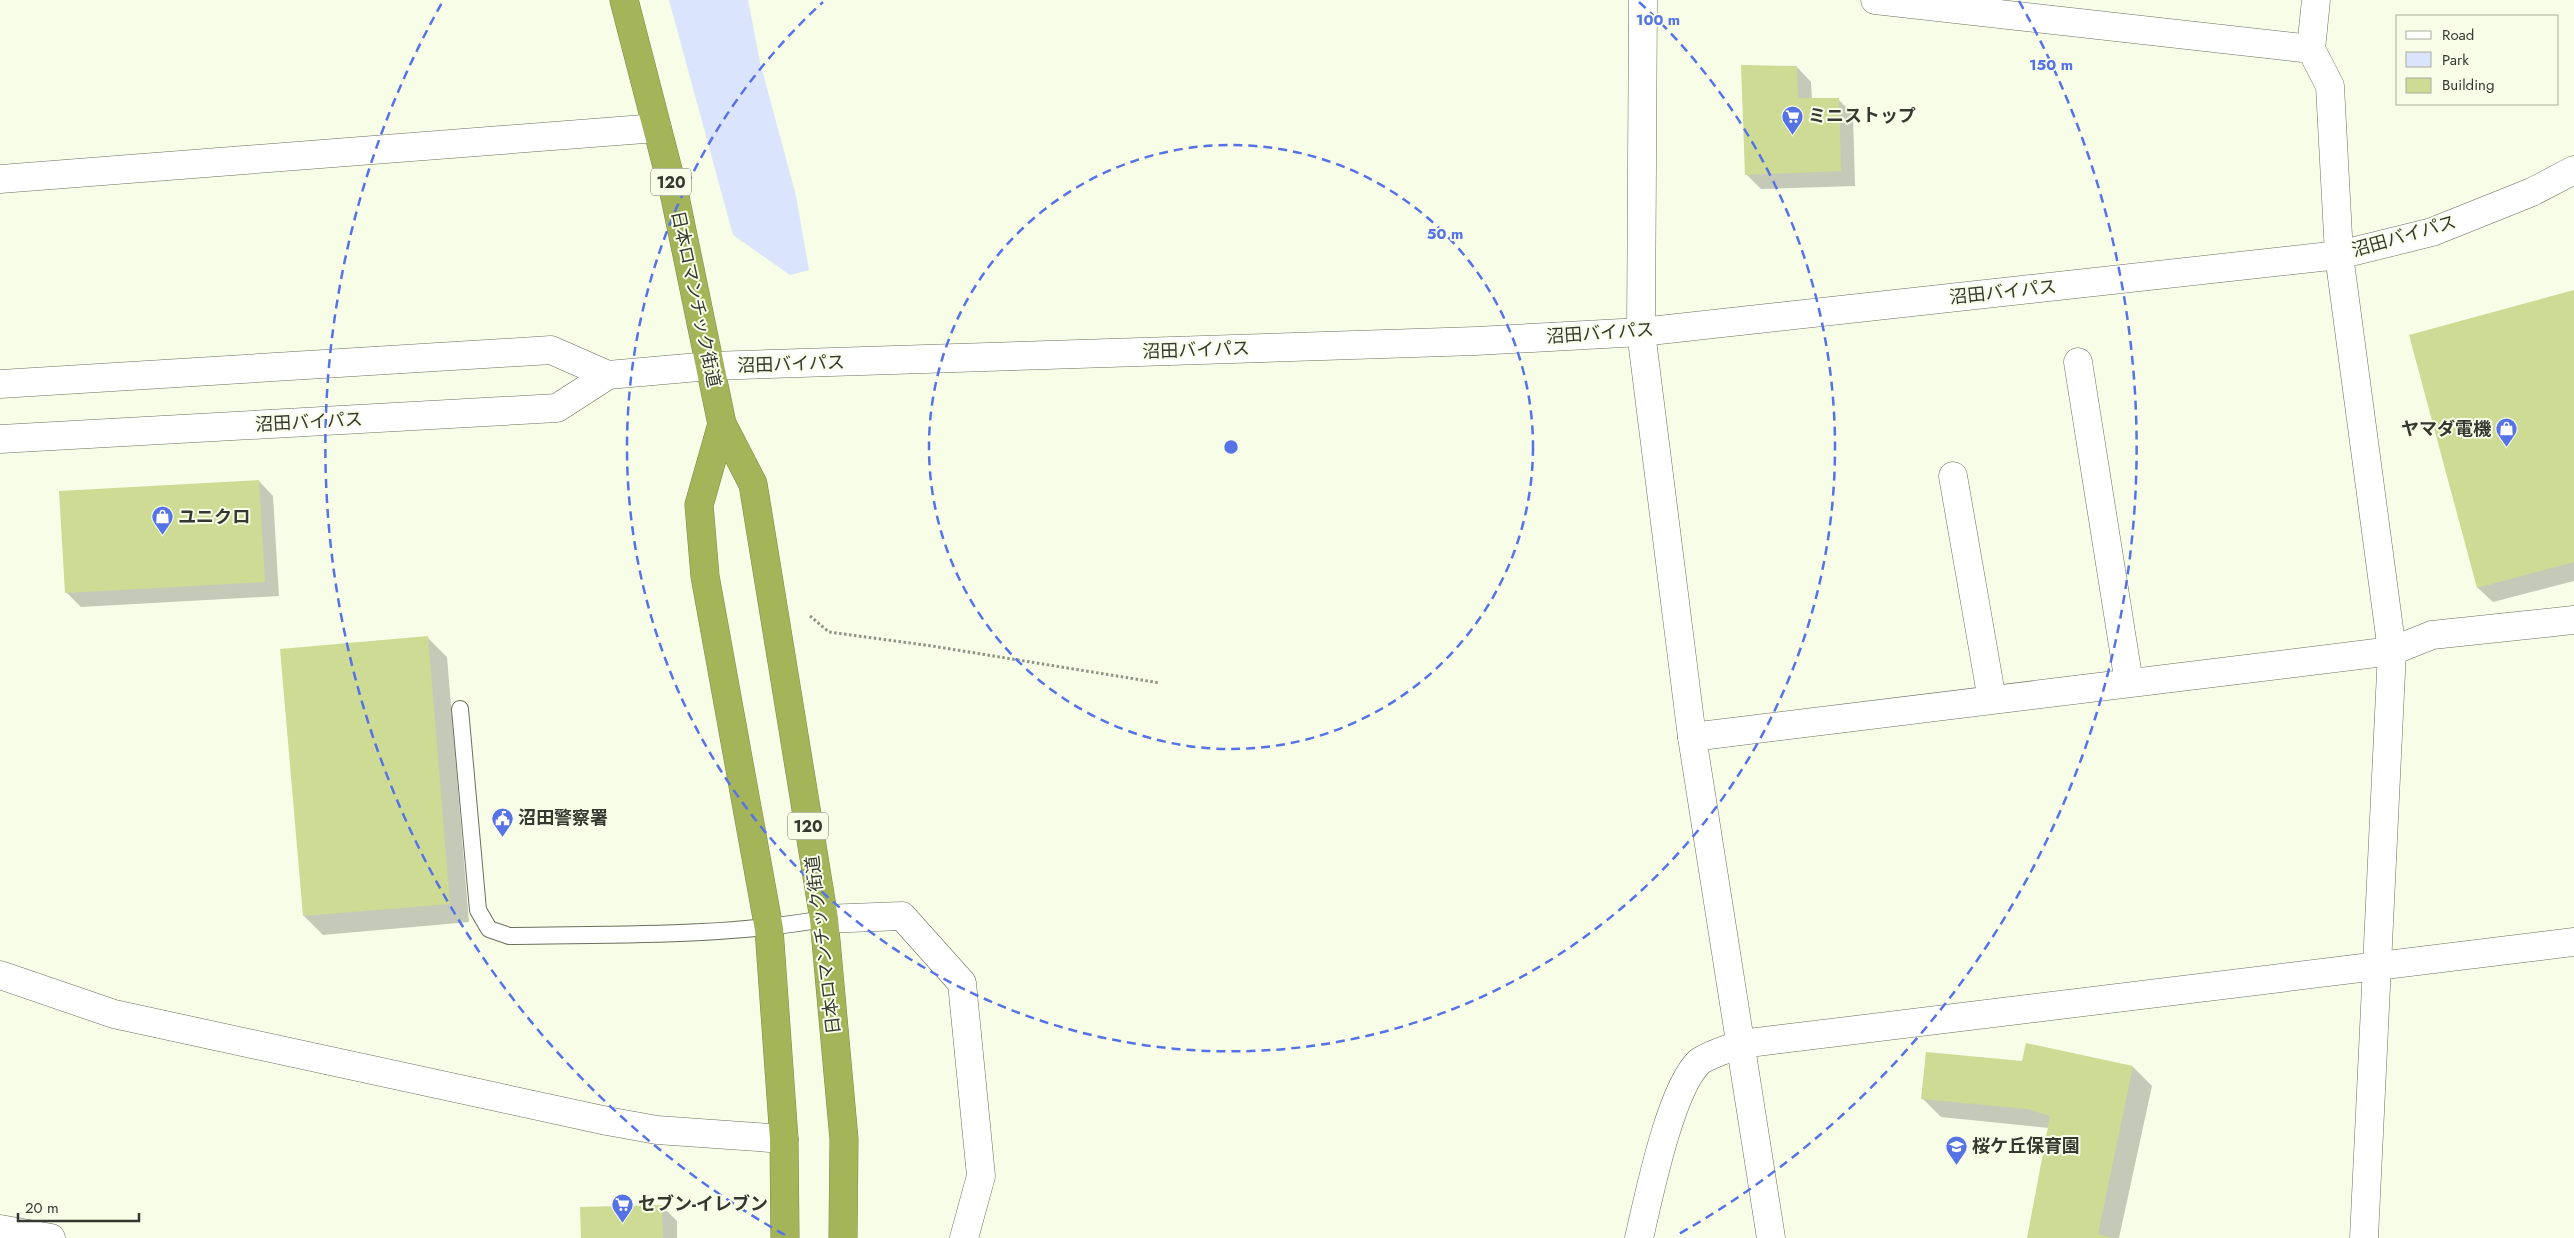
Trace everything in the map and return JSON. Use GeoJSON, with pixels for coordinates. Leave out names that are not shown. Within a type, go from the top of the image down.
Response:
{"type":"FeatureCollection","features":[{"type":"Feature","properties":{"kind":"highway","name":"日本ロマンチック街道"},"geometry":{"type":"LineString","coordinates":[[624,0],[675,198],[722,424],[753,484],[824,919],[844,1139],[843,1238]]}},
{"type":"Feature","properties":{"kind":"highway","name":"日本ロマンチック街道"},"geometry":{"type":"LineString","coordinates":[[722,424],[699,505],[705,576],[769,929],[784,1139],[785,1238]]}},
{"type":"Feature","properties":{"kind":"street"},"geometry":{"type":"LineString","coordinates":[[1643,0],[1641,332],[1692,737],[1771,1238]]}},
{"type":"Feature","properties":{"kind":"street"},"geometry":{"type":"LineString","coordinates":[[1875,0],[2312,48]]}},
{"type":"Feature","properties":{"kind":"street"},"geometry":{"type":"LineString","coordinates":[[2316,0],[2312,48],[2330,86],[2339,255],[2392,651],[2364,1238]]}},
{"type":"Feature","properties":{"kind":"street"},"geometry":{"type":"LineString","coordinates":[[0,179],[657,128]]}},
{"type":"Feature","properties":{"kind":"street","name":"沼田バイパス"},"geometry":{"type":"LineString","coordinates":[[0,439],[557,408],[608,375],[710,366],[1476,341],[1641,332],[2339,255],[2432,232],[2532,192],[2574,170]]}},
{"type":"Feature","properties":{"kind":"street","name":"沼田バイパス"},"geometry":{"type":"LineString","coordinates":[[0,384],[551,350],[608,375]]}},
{"type":"Feature","properties":{"kind":"street"},"geometry":{"type":"LineString","coordinates":[[2078,362],[2129,683]]}},
{"type":"Feature","properties":{"kind":"street"},"geometry":{"type":"LineString","coordinates":[[1953,476],[1992,700]]}},
{"type":"Feature","properties":{"kind":"street"},"geometry":{"type":"LineString","coordinates":[[1692,737],[2392,651],[2432,635],[2574,620]]}},
{"type":"Feature","properties":{"kind":"street"},"geometry":{"type":"LineString","coordinates":[[824,919],[902,916],[962,983],[981,1176],[964,1238]]}},
{"type":"Feature","properties":{"kind":"street"},"geometry":{"type":"LineString","coordinates":[[1639,1238],[1668,1125],[1684,1085],[1700,1062],[1741,1044],[2574,942]]}},
{"type":"Feature","properties":{"kind":"street"},"geometry":{"type":"LineString","coordinates":[[0,975],[114,1014],[597,1118],[657,1130],[784,1139]]}},
{"type":"Feature","properties":{"kind":"street"},"geometry":{"type":"LineString","coordinates":[[0,1228],[51,1238]]}},
{"type":"Feature","properties":{"kind":"lane"},"geometry":{"type":"LineString","coordinates":[[460,709],[478,910],[488,929],[509,936],[769,929],[824,919]]}},
{"type":"Feature","properties":{"kind":"path"},"geometry":{"type":"LineString","coordinates":[[808,614],[829,632],[932,646],[1160,683]]}},
{"type":"Feature","properties":{"kind":"green space"},"geometry":{"type":"Polygon","coordinates":[[[669,0],[748,0],[760,62],[796,196],[809,270],[790,275],[733,235],[669,0]]]}},
{"type":"Feature","properties":{"kind":"building","name":"ミニストップ"},"geometry":{"type":"Polygon","coordinates":[[[1741,65],[1797,66],[1798,98],[1839,98],[1841,171],[1745,175],[1741,65]]]}},
{"type":"Feature","properties":{"kind":"building","name":"ヤマダ電機"},"geometry":{"type":"Polygon","coordinates":[[[2574,290],[2574,562],[2477,588],[2409,335],[2574,290]]]}},
{"type":"Feature","properties":{"kind":"building","name":"ユニクロ"},"geometry":{"type":"Polygon","coordinates":[[[259,480],[265,582],[65,593],[59,491],[259,480]]]}},
{"type":"Feature","properties":{"kind":"building"},"geometry":{"type":"Polygon","coordinates":[[[428,636],[450,904],[303,916],[280,649],[428,636]]]}},
{"type":"Feature","properties":{"kind":"building"},"geometry":{"type":"Polygon","coordinates":[[[2026,1043],[2133,1066],[2098,1234],[2112,1238],[2027,1238],[2050,1116],[2027,1109],[1921,1099],[1926,1052],[2022,1061],[2026,1043]]]}},
{"type":"Feature","properties":{"kind":"building","name":"セブン-イレブン"},"geometry":{"type":"Polygon","coordinates":[[[662,1205],[663,1238],[581,1238],[580,1207],[662,1205]]]}},
{"type":"Feature","properties":{"kind":"place","name":"ミニストップ"},"geometry":{"type":"Point","coordinates":[1792,135]}},
{"type":"Feature","properties":{"kind":"place","name":"ヤマダ電機"},"geometry":{"type":"Point","coordinates":[2507,448]}},
{"type":"Feature","properties":{"kind":"place","name":"ユニクロ"},"geometry":{"type":"Point","coordinates":[162,536]}},
{"type":"Feature","properties":{"kind":"place","name":"沼田警察署"},"geometry":{"type":"Point","coordinates":[502,837]}},
{"type":"Feature","properties":{"kind":"place","name":"桜ケ丘保育園"},"geometry":{"type":"Point","coordinates":[1956,1165]}},
{"type":"Feature","properties":{"kind":"place","name":"セブン-イレブン"},"geometry":{"type":"Point","coordinates":[622,1223]}}]}
